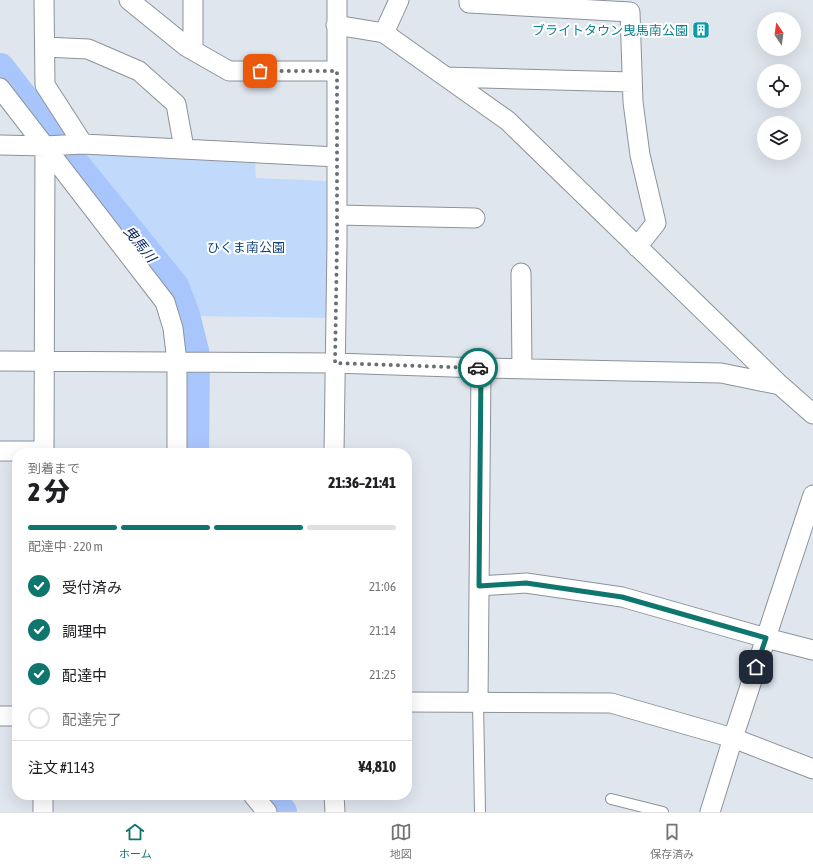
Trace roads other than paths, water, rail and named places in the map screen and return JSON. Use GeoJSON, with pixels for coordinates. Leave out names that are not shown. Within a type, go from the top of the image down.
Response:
{"type":"FeatureCollection","features":[{"type":"Feature","properties":{"kind":"street"},"geometry":{"type":"LineString","coordinates":[[44,0],[45,85],[77,144]]}},
{"type":"Feature","properties":{"kind":"street"},"geometry":{"type":"LineString","coordinates":[[129,0],[187,47],[229,71],[337,71]]}},
{"type":"Feature","properties":{"kind":"street"},"geometry":{"type":"LineString","coordinates":[[192,50],[193,0]]}},
{"type":"Feature","properties":{"kind":"street"},"geometry":{"type":"LineString","coordinates":[[334,448],[337,215],[337,0]]}},
{"type":"Feature","properties":{"kind":"street"},"geometry":{"type":"LineString","coordinates":[[384,33],[399,0]]}},
{"type":"Feature","properties":{"kind":"street"},"geometry":{"type":"LineString","coordinates":[[469,0],[469,3],[630,12],[633,102],[640,155],[656,223],[637,247]]}},
{"type":"Feature","properties":{"kind":"street"},"geometry":{"type":"LineString","coordinates":[[336,25],[384,33],[508,121],[780,386],[813,414]]}},
{"type":"Feature","properties":{"kind":"street"},"geometry":{"type":"LineString","coordinates":[[45,47],[88,49],[139,71],[176,104],[184,148]]}},
{"type":"Feature","properties":{"kind":"street"},"geometry":{"type":"LineString","coordinates":[[446,77],[632,82]]}},
{"type":"Feature","properties":{"kind":"street"},"geometry":{"type":"LineString","coordinates":[[0,88],[49,146],[165,302],[173,328],[187,362],[177,448]]}},
{"type":"Feature","properties":{"kind":"street"},"geometry":{"type":"LineString","coordinates":[[0,145],[49,146],[77,144],[184,148],[337,157]]}},
{"type":"Feature","properties":{"kind":"street"},"geometry":{"type":"LineString","coordinates":[[44,448],[44,361],[49,146]]}},
{"type":"Feature","properties":{"kind":"street"},"geometry":{"type":"LineString","coordinates":[[337,215],[476,218]]}},
{"type":"Feature","properties":{"kind":"street"},"geometry":{"type":"LineString","coordinates":[[521,273],[522,369]]}},
{"type":"Feature","properties":{"kind":"street"},"geometry":{"type":"LineString","coordinates":[[0,361],[335,363],[481,368],[721,373],[780,386]]}},
{"type":"Feature","properties":{"kind":"street"},"geometry":{"type":"LineString","coordinates":[[478,702],[481,368]]}},
{"type":"Feature","properties":{"kind":"street"},"geometry":{"type":"LineString","coordinates":[[0,451],[12,451]]}},
{"type":"Feature","properties":{"kind":"street"},"geometry":{"type":"LineString","coordinates":[[710,812],[813,495]]}},
{"type":"Feature","properties":{"kind":"street"},"geometry":{"type":"LineString","coordinates":[[479,586],[526,583],[622,597],[813,650]]}},
{"type":"Feature","properties":{"kind":"street"},"geometry":{"type":"LineString","coordinates":[[412,702],[611,703],[733,738],[813,769]]}},
{"type":"Feature","properties":{"kind":"street"},"geometry":{"type":"LineString","coordinates":[[0,716],[12,716]]}},
{"type":"Feature","properties":{"kind":"street"},"geometry":{"type":"LineString","coordinates":[[43,800],[43,812]]}},
{"type":"Feature","properties":{"kind":"street"},"geometry":{"type":"LineString","coordinates":[[257,800],[267,812]]}},
{"type":"Feature","properties":{"kind":"street"},"geometry":{"type":"LineString","coordinates":[[334,800],[335,812]]}},
{"type":"Feature","properties":{"kind":"lane"},"geometry":{"type":"LineString","coordinates":[[478,702],[480,812]]}},
{"type":"Feature","properties":{"kind":"lane"},"geometry":{"type":"LineString","coordinates":[[611,799],[663,812]]}},
{"type":"Feature","properties":{"kind":"waterway","name":"曳馬川"},"geometry":{"type":"LineString","coordinates":[[0,68],[69,157],[174,286],[185,315],[195,355],[194,448]]}},
{"type":"Feature","properties":{"kind":"waterway","name":"曳馬川"},"geometry":{"type":"LineString","coordinates":[[272,800],[282,812]]}},
{"type":"Feature","properties":{"kind":"place","name":"ブライトタウン曳馬南公園"},"geometry":{"type":"Point","coordinates":[701,30]}},
{"type":"Feature","properties":{"kind":"park label","name":"ひくま南公園"},"geometry":{"type":"Point","coordinates":[246,247]}}]}
